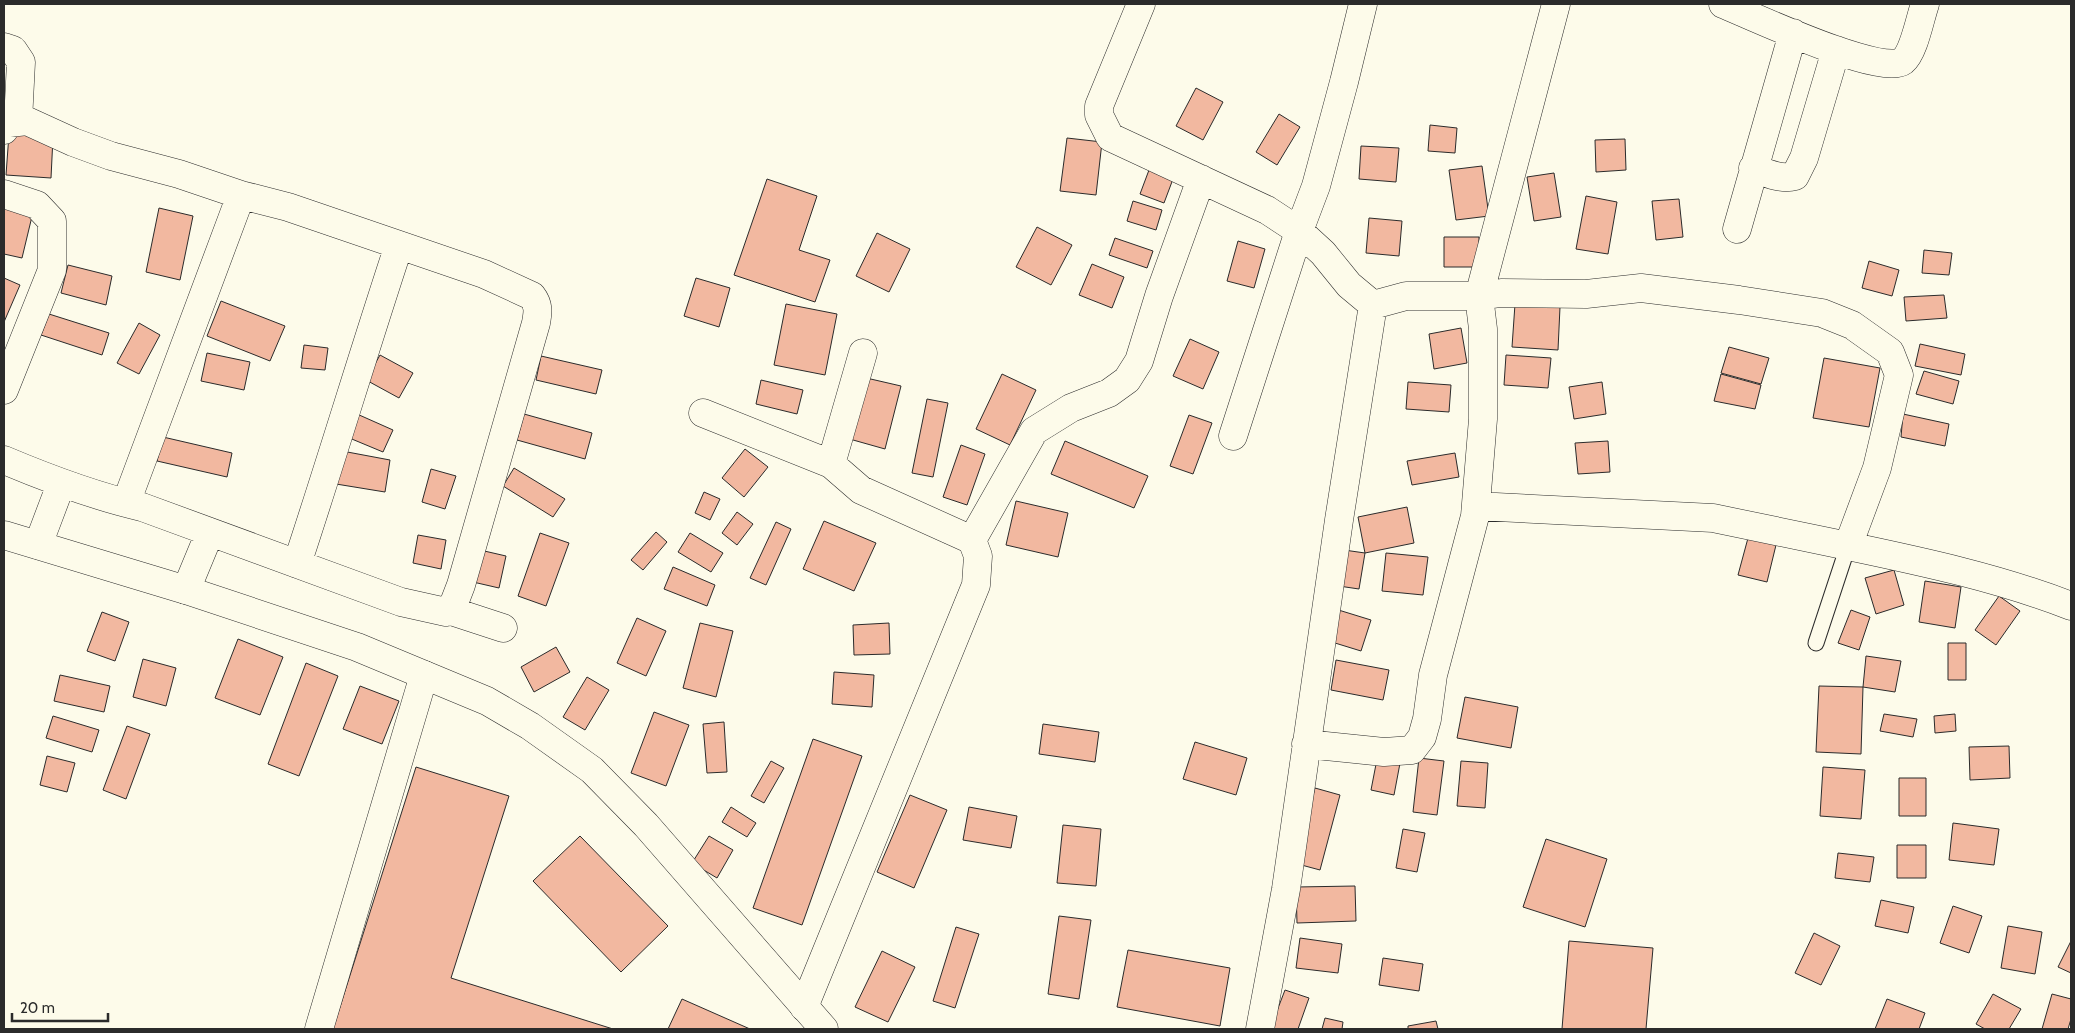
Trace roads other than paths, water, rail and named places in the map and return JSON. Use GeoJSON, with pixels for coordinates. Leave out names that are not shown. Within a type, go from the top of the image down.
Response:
{"type":"FeatureCollection","features":[{"type":"Feature","properties":{"kind":"street"},"geometry":{"type":"LineString","coordinates":[[1141,4],[1099,106],[1099,115],[1110,137],[1267,210],[1299,230],[1323,253],[1349,286],[1373,305]]}},
{"type":"Feature","properties":{"kind":"street"},"geometry":{"type":"LineString","coordinates":[[1232,436],[1299,230],[1316,186],[1363,4]]}},
{"type":"Feature","properties":{"kind":"street"},"geometry":{"type":"LineString","coordinates":[[1306,744],[1384,752],[1412,750],[1422,737],[1427,719],[1433,675],[1466,553],[1476,506],[1484,419],[1484,329],[1479,296],[1556,4]]}},
{"type":"Feature","properties":{"kind":"street"},"geometry":{"type":"LineString","coordinates":[[1722,4],[1860,59],[1893,64],[1904,60],[1909,51],[1924,4]]}},
{"type":"Feature","properties":{"kind":"street"},"geometry":{"type":"LineString","coordinates":[[1737,229],[1792,33]]}},
{"type":"Feature","properties":{"kind":"street"},"geometry":{"type":"LineString","coordinates":[[4,47],[13,50],[21,62],[11,126],[27,121],[72,142],[111,156],[178,174],[241,195],[288,206],[484,274],[532,296],[537,302],[536,323],[497,464],[461,585],[451,611]]}},
{"type":"Feature","properties":{"kind":"street"},"geometry":{"type":"LineString","coordinates":[[1753,168],[1771,175],[1795,176],[1804,158],[1836,50]]}},
{"type":"Feature","properties":{"kind":"street"},"geometry":{"type":"LineString","coordinates":[[972,540],[1034,431],[1071,408],[1109,393],[1127,380],[1131,374],[1139,361],[1159,296],[1201,179]]}},
{"type":"Feature","properties":{"kind":"street"},"geometry":{"type":"LineString","coordinates":[[4,194],[37,206],[52,221],[53,245],[52,270],[4,390]]}},
{"type":"Feature","properties":{"kind":"street"},"geometry":{"type":"LineString","coordinates":[[126,504],[241,195]]}},
{"type":"Feature","properties":{"kind":"street"},"geometry":{"type":"LineString","coordinates":[[297,564],[399,245]]}},
{"type":"Feature","properties":{"kind":"street"},"geometry":{"type":"LineString","coordinates":[[1373,305],[1406,296],[1586,294],[1641,288],[1739,300],[1822,313],[1859,331],[1890,352],[1898,375],[1877,468],[1848,546]]}},
{"type":"Feature","properties":{"kind":"street"},"geometry":{"type":"LineString","coordinates":[[1260,1029],[1286,889],[1338,520],[1373,305]]}},
{"type":"Feature","properties":{"kind":"street"},"geometry":{"type":"LineString","coordinates":[[831,464],[863,353]]}},
{"type":"Feature","properties":{"kind":"street"},"geometry":{"type":"LineString","coordinates":[[703,413],[831,464],[861,490],[972,540],[978,556],[976,584],[804,1007]]}},
{"type":"Feature","properties":{"kind":"street"},"geometry":{"type":"LineString","coordinates":[[4,460],[59,491],[142,507],[205,543],[297,564],[401,602],[446,612],[451,611],[502,628]]}},
{"type":"Feature","properties":{"kind":"street"},"geometry":{"type":"LineString","coordinates":[[39,541],[59,491]]}},
{"type":"Feature","properties":{"kind":"street"},"geometry":{"type":"LineString","coordinates":[[1476,506],[1713,518],[1946,566],[2047,596],[2071,606]]}},
{"type":"Feature","properties":{"kind":"street"},"geometry":{"type":"LineString","coordinates":[[4,535],[39,541],[187,588],[356,647],[486,701],[530,726],[592,770],[646,825],[824,1029]]}},
{"type":"Feature","properties":{"kind":"street"},"geometry":{"type":"LineString","coordinates":[[187,588],[205,543]]}},
{"type":"Feature","properties":{"kind":"street"},"geometry":{"type":"LineString","coordinates":[[319,1029],[424,675]]}},
{"type":"Feature","properties":{"kind":"lane"},"geometry":{"type":"LineString","coordinates":[[1816,643],[1848,546]]}}]}
